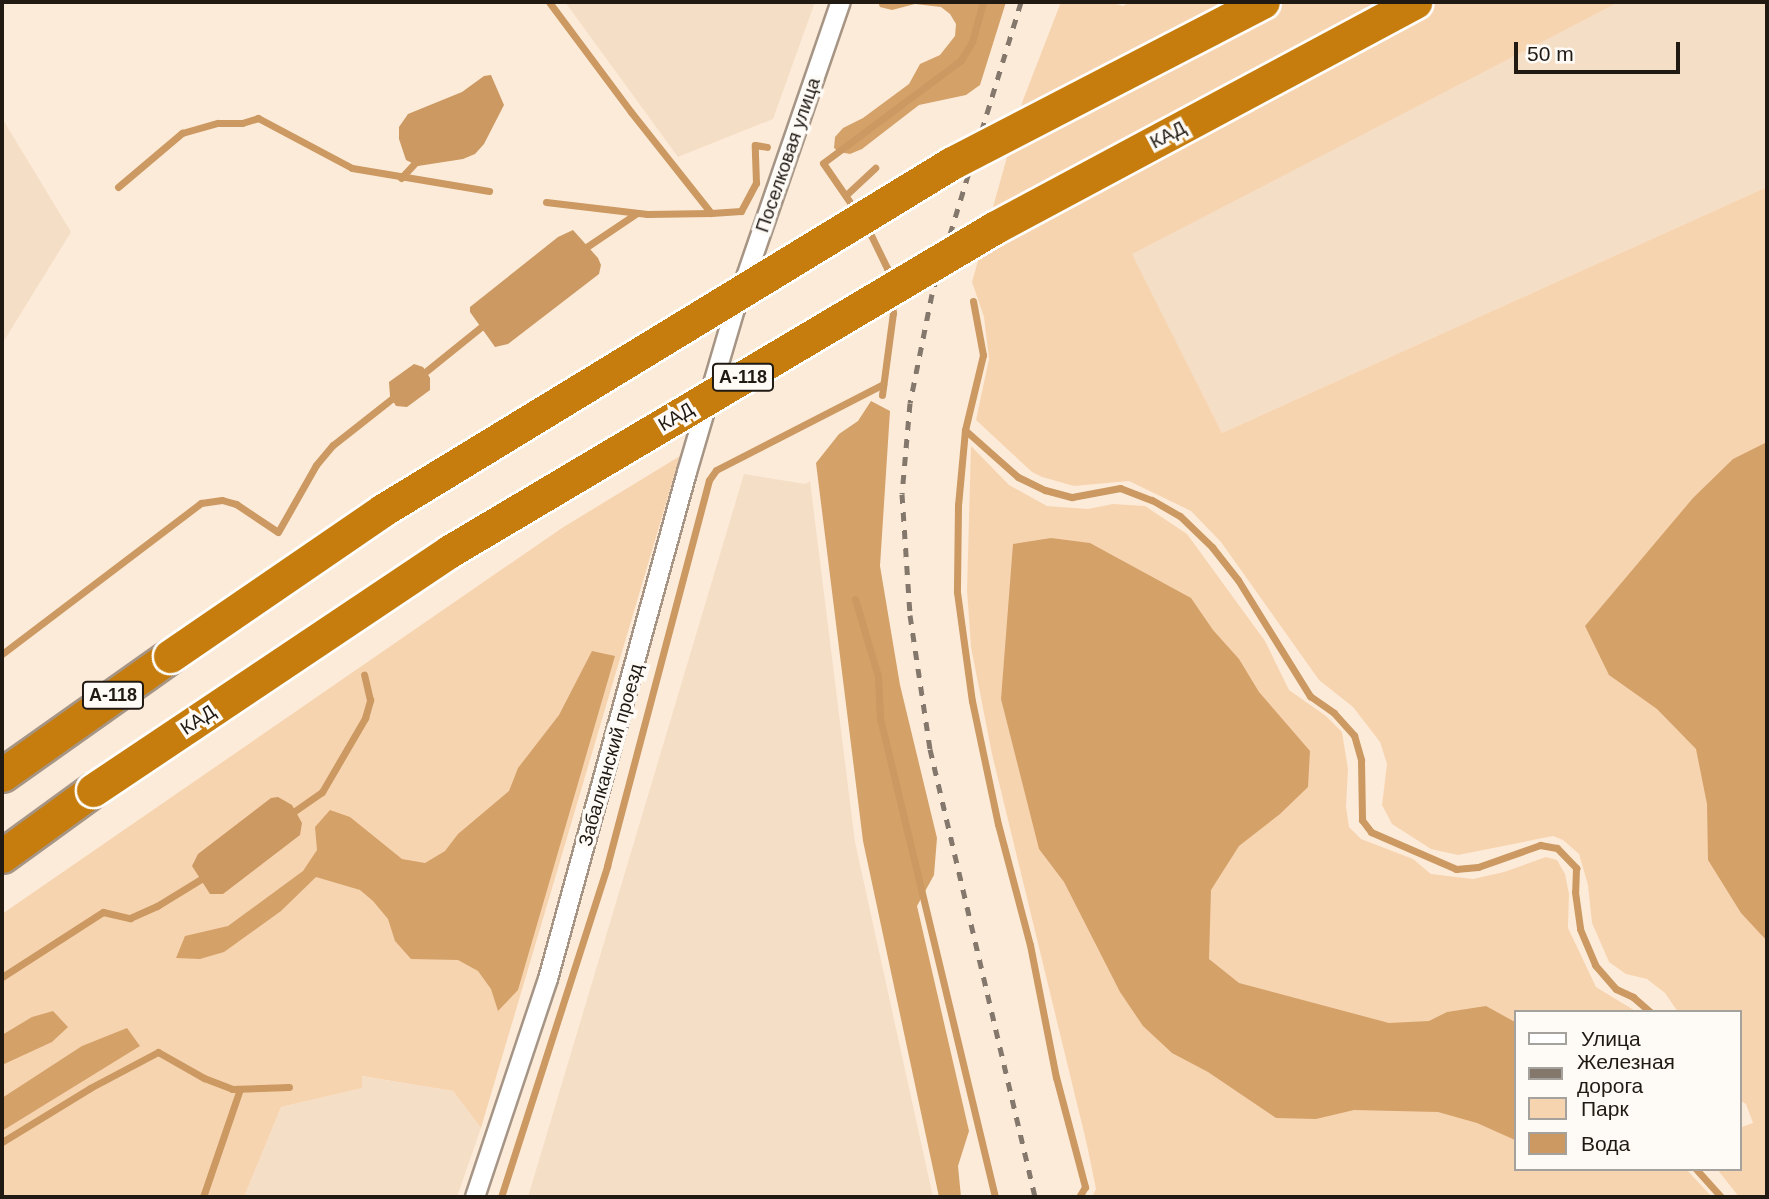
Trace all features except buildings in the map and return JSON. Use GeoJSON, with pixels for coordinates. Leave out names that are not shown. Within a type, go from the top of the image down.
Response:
{"type":"FeatureCollection","features":[{"type":"Feature","properties":{"kind":"highway","name":"А-118"},"geometry":{"type":"LineString","coordinates":[[2,775],[56,734],[383,510],[952,163],[1263,2]]}},
{"type":"Feature","properties":{"kind":"highway","name":"КАД"},"geometry":{"type":"LineString","coordinates":[[2,856],[93,790],[474,537],[994,228],[1415,2]]}},
{"type":"Feature","properties":{"kind":"street","name":"Поселковая улица"},"geometry":{"type":"LineString","coordinates":[[735,309],[841,2]]}},
{"type":"Feature","properties":{"kind":"street","name":"Забалканский проезд"},"geometry":{"type":"LineString","coordinates":[[475,1197],[548,979],[687,472],[735,309]]}},
{"type":"Feature","properties":{"kind":"shaded area"},"geometry":{"type":"Polygon","coordinates":[[[565,2],[815,2],[773,119],[678,157],[565,2]]]}},
{"type":"Feature","properties":{"kind":"shaded area"},"geometry":{"type":"Polygon","coordinates":[[[878,2],[1006,2],[980,85],[966,95],[919,105],[862,149],[850,154],[839,152],[834,148],[835,137],[843,128],[863,118],[909,84],[920,64],[940,55],[955,36],[956,24],[950,14],[941,7],[915,4],[892,10],[880,7],[878,2]]]}},
{"type":"Feature","properties":{"kind":"shaded area"},"geometry":{"type":"Polygon","coordinates":[[[1619,2],[1767,2],[1767,187],[1222,433],[1131,253],[1619,2]]]}},
{"type":"Feature","properties":{"kind":"shaded area"},"geometry":{"type":"Polygon","coordinates":[[[2,118],[71,232],[2,344],[2,118]]]}},
{"type":"Feature","properties":{"kind":"shaded area"},"geometry":{"type":"Polygon","coordinates":[[[871,401],[890,411],[880,566],[900,685],[937,838],[934,875],[917,906],[969,1131],[958,1166],[961,1197],[939,1197],[863,841],[816,463],[839,434],[858,421],[871,401]]]}},
{"type":"Feature","properties":{"kind":"shaded area"},"geometry":{"type":"Polygon","coordinates":[[[1767,442],[1767,941],[1741,913],[1708,860],[1707,804],[1696,749],[1657,709],[1609,675],[1585,626],[1693,498],[1733,459],[1767,442]]]}},
{"type":"Feature","properties":{"kind":"shaded area"},"geometry":{"type":"Polygon","coordinates":[[[744,474],[805,484],[810,481],[855,842],[933,1197],[528,1197],[744,474]]]}},
{"type":"Feature","properties":{"kind":"shaded area"},"geometry":{"type":"Polygon","coordinates":[[[1051,538],[1090,543],[1191,598],[1213,630],[1239,659],[1259,692],[1310,751],[1308,787],[1280,814],[1239,846],[1211,890],[1209,959],[1239,983],[1389,1023],[1429,1021],[1447,1012],[1486,1006],[1514,1021],[1514,1140],[1477,1123],[1438,1112],[1354,1110],[1316,1119],[1276,1118],[1208,1072],[1172,1053],[1143,1026],[1120,992],[1064,882],[1039,849],[1001,699],[1013,544],[1051,538]]]}},
{"type":"Feature","properties":{"kind":"shaded area"},"geometry":{"type":"Polygon","coordinates":[[[592,651],[615,656],[518,990],[498,1011],[491,989],[478,971],[458,960],[411,959],[395,941],[388,919],[373,901],[360,890],[316,877],[281,911],[224,952],[200,959],[176,958],[185,936],[228,926],[303,871],[317,850],[315,827],[330,810],[350,817],[402,859],[425,863],[445,851],[458,834],[509,791],[518,768],[559,715],[592,651]]]}},
{"type":"Feature","properties":{"kind":"shaded area"},"geometry":{"type":"Polygon","coordinates":[[[53,1011],[68,1027],[52,1042],[2,1065],[2,1035],[32,1017],[53,1011]]]}},
{"type":"Feature","properties":{"kind":"shaded area"},"geometry":{"type":"Polygon","coordinates":[[[127,1028],[140,1046],[2,1131],[2,1098],[82,1046],[127,1028]]]}},
{"type":"Feature","properties":{"kind":"shaded area"},"geometry":{"type":"Polygon","coordinates":[[[361,1076],[453,1091],[481,1128],[457,1197],[244,1197],[281,1107],[362,1088],[361,1076]]]}},
{"type":"Feature","properties":{"kind":"green space"},"geometry":{"type":"Polygon","coordinates":[[[1061,2],[1109,2],[1123,6],[1130,2],[1619,2],[1132,254],[1222,433],[1767,187],[1767,1197],[1739,1197],[1719,1171],[1741,1171],[1741,1127],[1753,1123],[1746,1104],[1741,1101],[1741,1010],[1677,1010],[1665,993],[1647,979],[1626,974],[1609,962],[1592,923],[1588,885],[1579,854],[1563,840],[1553,836],[1458,855],[1431,849],[1392,824],[1382,805],[1387,764],[1380,742],[1353,707],[1319,680],[1221,542],[1191,511],[1129,481],[1074,486],[1042,477],[1032,472],[976,420],[989,359],[984,317],[972,282],[1023,100],[1061,2]]]}},
{"type":"Feature","properties":{"kind":"green space"},"geometry":{"type":"Polygon","coordinates":[[[971,446],[1009,485],[1047,506],[1088,509],[1113,504],[1145,506],[1187,534],[1265,641],[1289,690],[1326,716],[1342,732],[1348,769],[1346,807],[1349,827],[1361,839],[1413,859],[1431,874],[1473,879],[1504,872],[1546,857],[1557,860],[1565,874],[1569,894],[1568,928],[1596,987],[1634,1010],[1514,1010],[1514,1171],[1688,1171],[1712,1197],[1092,1197],[1096,1189],[1087,1145],[992,754],[971,647],[967,590],[971,446]]]}},
{"type":"Feature","properties":{"kind":"green space"},"geometry":{"type":"Polygon","coordinates":[[[680,456],[481,1128],[453,1091],[362,1076],[362,1088],[281,1107],[244,1197],[2,1197],[2,914],[562,528],[680,456]]]}},
{"type":"Feature","properties":{"kind":"water"},"geometry":{"type":"Polygon","coordinates":[[[491,75],[504,105],[484,144],[475,154],[463,159],[418,166],[406,160],[399,139],[399,127],[408,114],[462,92],[484,76],[491,75]]]}},
{"type":"Feature","properties":{"kind":"water"},"geometry":{"type":"Polygon","coordinates":[[[573,230],[598,258],[601,265],[599,274],[508,344],[495,347],[470,312],[470,307],[558,237],[573,230]]]}},
{"type":"Feature","properties":{"kind":"water"},"geometry":{"type":"Polygon","coordinates":[[[414,364],[423,367],[430,378],[430,390],[407,407],[396,406],[390,396],[389,382],[414,364]]]}},
{"type":"Feature","properties":{"kind":"water"},"geometry":{"type":"Polygon","coordinates":[[[278,797],[292,805],[302,823],[300,835],[223,894],[210,894],[192,866],[198,854],[271,798],[278,797]]]}},
{"type":"Feature","properties":{"kind":"waterway"},"geometry":{"type":"LineString","coordinates":[[546,202],[647,214],[711,213],[549,2]]}},
{"type":"Feature","properties":{"kind":"waterway"},"geometry":{"type":"LineString","coordinates":[[856,211],[823,163],[961,60],[972,42],[983,2]]}},
{"type":"Feature","properties":{"kind":"waterway"},"geometry":{"type":"LineString","coordinates":[[118,187],[182,133],[218,123],[242,123],[258,118],[352,168],[489,191]]}},
{"type":"Feature","properties":{"kind":"waterway"},"geometry":{"type":"LineString","coordinates":[[711,213],[741,211],[756,183],[755,145],[767,147]]}},
{"type":"Feature","properties":{"kind":"waterway"},"geometry":{"type":"LineString","coordinates":[[401,178],[419,159]]}},
{"type":"Feature","properties":{"kind":"waterway"},"geometry":{"type":"LineString","coordinates":[[846,195],[875,168]]}},
{"type":"Feature","properties":{"kind":"waterway"},"geometry":{"type":"LineString","coordinates":[[582,250],[637,213]]}},
{"type":"Feature","properties":{"kind":"waterway"},"geometry":{"type":"LineString","coordinates":[[867,227],[887,268],[889,280]]}},
{"type":"Feature","properties":{"kind":"waterway"},"geometry":{"type":"LineString","coordinates":[[882,395],[893,313],[891,299]]}},
{"type":"Feature","properties":{"kind":"waterway"},"geometry":{"type":"LineString","coordinates":[[973,301],[983,355],[965,430],[1018,477],[1045,490],[1072,497],[1120,488],[1152,500],[1180,516],[1212,547],[1238,580],[1310,696],[1334,713],[1354,735],[1361,760],[1362,820],[1371,832],[1456,869],[1478,867],[1540,845],[1557,848],[1576,868],[1575,892],[1580,929],[1595,965],[1616,989],[1633,997],[1648,1010]]}},
{"type":"Feature","properties":{"kind":"waterway"},"geometry":{"type":"LineString","coordinates":[[419,377],[486,323]]}},
{"type":"Feature","properties":{"kind":"waterway"},"geometry":{"type":"LineString","coordinates":[[501,1197],[607,866],[709,480],[716,470],[883,384]]}},
{"type":"Feature","properties":{"kind":"waterway"},"geometry":{"type":"LineString","coordinates":[[2,654],[201,503],[222,500],[236,504],[278,532],[316,465],[333,445],[399,393]]}},
{"type":"Feature","properties":{"kind":"waterway"},"geometry":{"type":"LineString","coordinates":[[965,430],[958,505],[957,592],[972,701],[998,824],[1030,945],[1056,1077],[1085,1187],[1079,1197]]}},
{"type":"Feature","properties":{"kind":"waterway"},"geometry":{"type":"LineString","coordinates":[[855,599],[878,676],[880,718],[995,1197]]}},
{"type":"Feature","properties":{"kind":"waterway"},"geometry":{"type":"LineString","coordinates":[[289,815],[322,792],[365,718],[370,700],[364,675]]}},
{"type":"Feature","properties":{"kind":"waterway"},"geometry":{"type":"LineString","coordinates":[[2,977],[103,912],[130,918],[157,906],[206,876]]}},
{"type":"Feature","properties":{"kind":"waterway"},"geometry":{"type":"LineString","coordinates":[[2,1142],[90,1088],[158,1052],[204,1078],[232,1089],[289,1087]]}},
{"type":"Feature","properties":{"kind":"waterway"},"geometry":{"type":"LineString","coordinates":[[203,1197],[240,1089]]}},
{"type":"Feature","properties":{"kind":"waterway"},"geometry":{"type":"LineString","coordinates":[[1698,1171],[1721,1197]]}},
{"type":"Feature","properties":{"kind":"railway"},"geometry":{"type":"LineString","coordinates":[[1021,2],[932,294],[910,403],[902,494],[910,615],[930,749],[1035,1197]]}}]}
